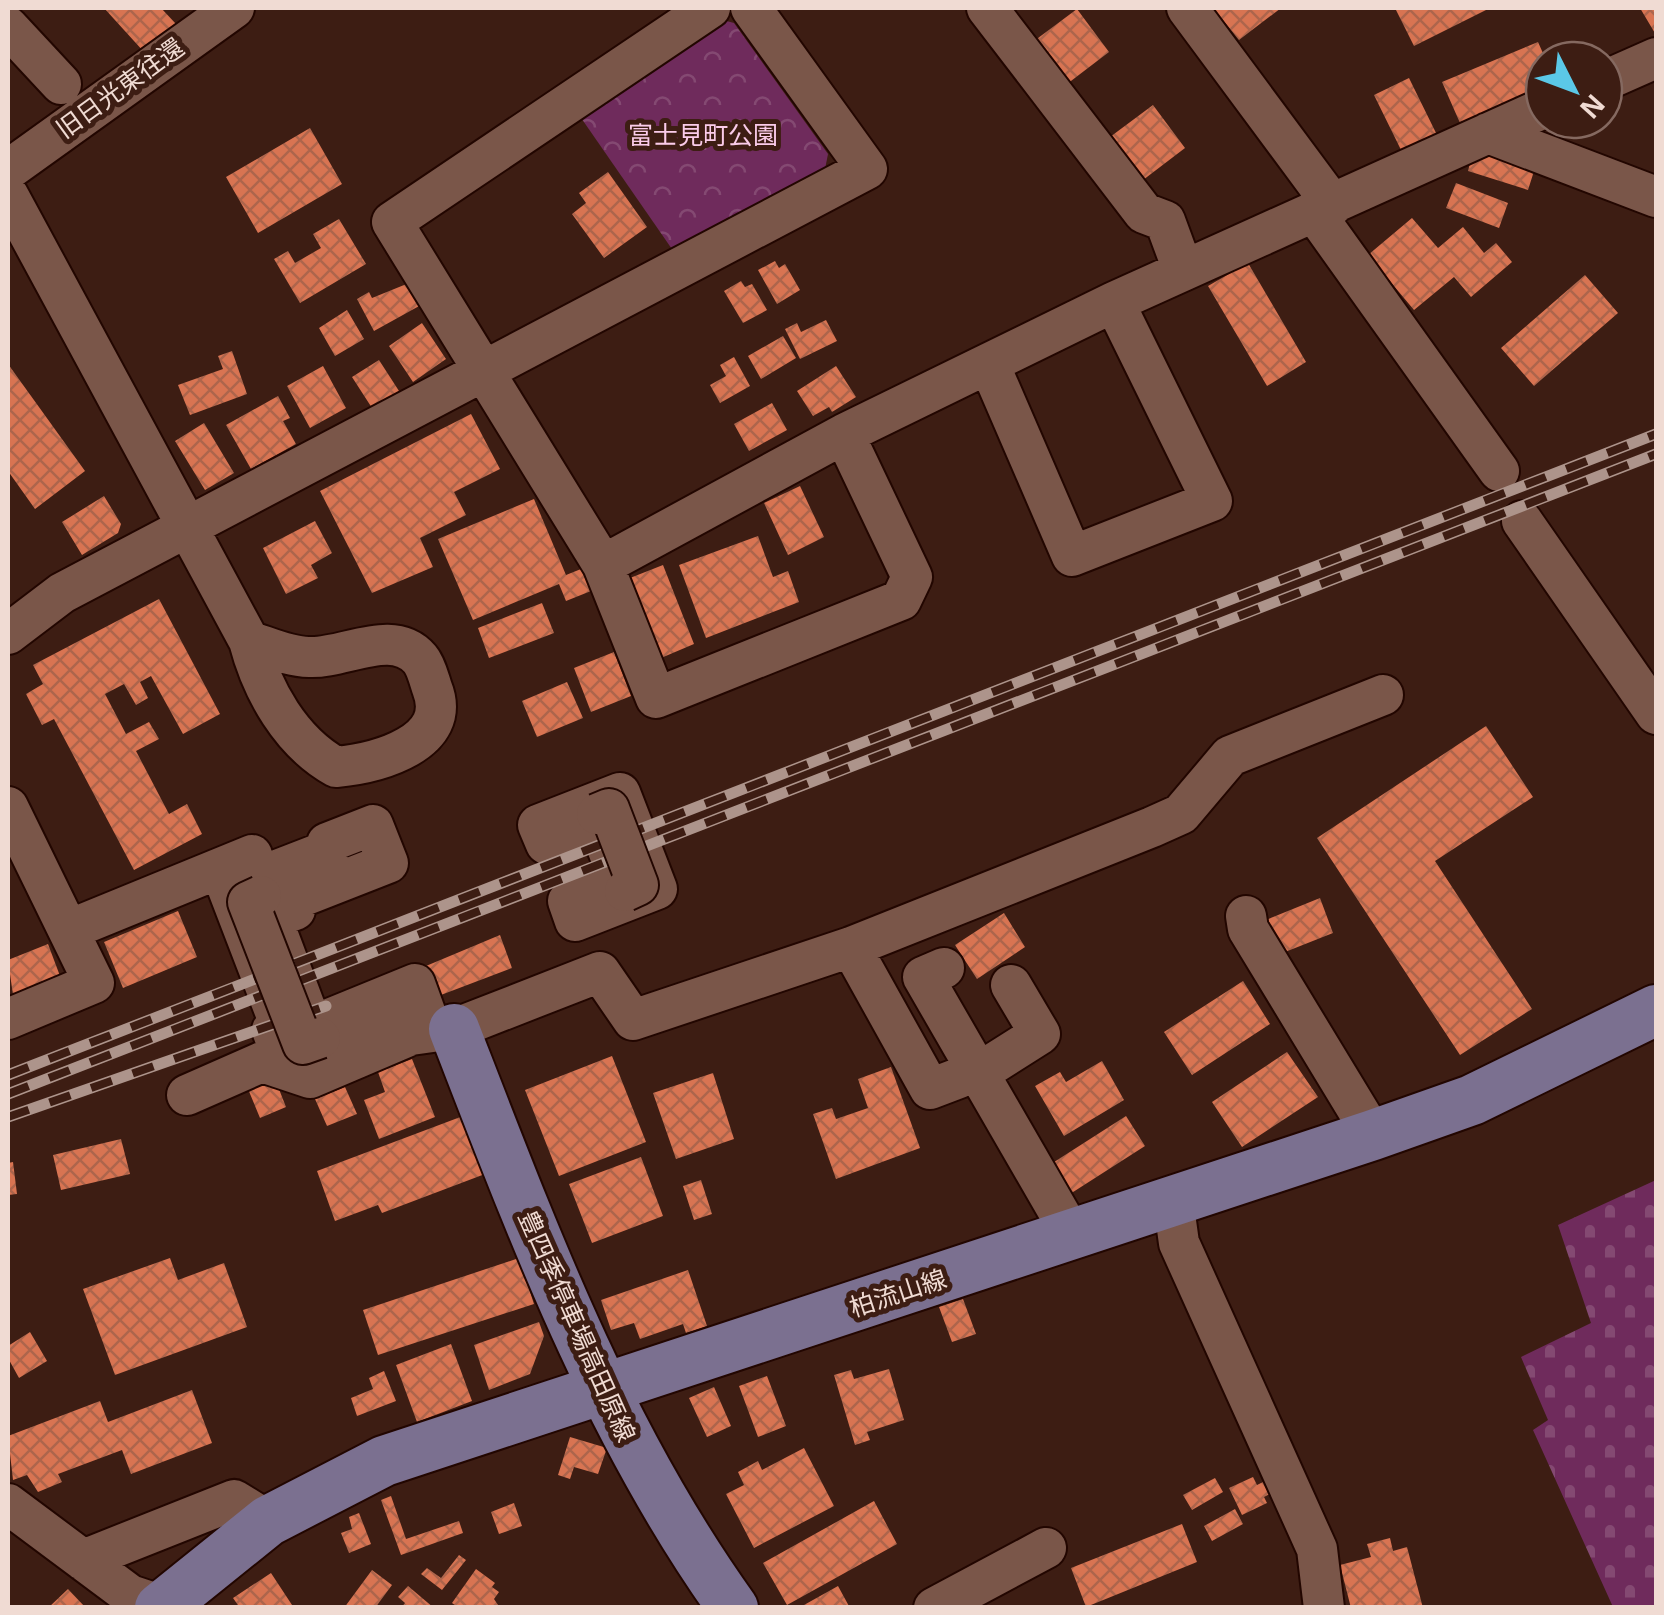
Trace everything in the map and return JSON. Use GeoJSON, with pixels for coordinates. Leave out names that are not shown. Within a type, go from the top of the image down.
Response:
{"type":"FeatureCollection","features":[{"type":"Feature","properties":{"kind":"main road","name":"柏流山線"},"geometry":{"type":"LineString","coordinates":[[164,1607],[268,1521],[384,1461],[1472,1100],[1656,1010]]}},
{"type":"Feature","properties":{"kind":"main road","name":"豊四季停車場高田原線"},"geometry":{"type":"LineString","coordinates":[[454,1029],[600,1389],[635,1456],[733,1608]]}},
{"type":"Feature","properties":{"kind":"street"},"geometry":{"type":"LineString","coordinates":[[710,8],[392,222],[603,566],[656,698],[901,600],[912,577],[844,434]]}},
{"type":"Feature","properties":{"kind":"street"},"geometry":{"type":"LineString","coordinates":[[8,634],[62,593],[867,169],[751,8]]}},
{"type":"Feature","properties":{"kind":"street"},"geometry":{"type":"LineString","coordinates":[[987,8],[1144,213],[1165,221],[1183,270]]}},
{"type":"Feature","properties":{"kind":"street"},"geometry":{"type":"LineString","coordinates":[[1187,8],[1498,471]]}},
{"type":"Feature","properties":{"kind":"street","name":"旧日光東往還"},"geometry":{"type":"LineString","coordinates":[[8,170],[217,12]]}},
{"type":"Feature","properties":{"kind":"street"},"geometry":{"type":"LineString","coordinates":[[8,26],[60,84]]}},
{"type":"Feature","properties":{"kind":"street"},"geometry":{"type":"LineString","coordinates":[[1624,73],[1656,58]]}},
{"type":"Feature","properties":{"kind":"street"},"geometry":{"type":"LineString","coordinates":[[603,566],[844,434],[1114,302],[1524,117]]}},
{"type":"Feature","properties":{"kind":"street"},"geometry":{"type":"LineString","coordinates":[[1488,133],[1656,197]]}},
{"type":"Feature","properties":{"kind":"street"},"geometry":{"type":"LineString","coordinates":[[8,195],[249,642],[257,673],[302,744],[336,768],[363,764],[422,739],[435,724],[438,702],[421,660],[406,648],[386,642],[324,658],[304,658],[249,642]]}},
{"type":"Feature","properties":{"kind":"street"},"geometry":{"type":"LineString","coordinates":[[989,364],[1072,556],[1212,500],[1114,302]]}},
{"type":"Feature","properties":{"kind":"street"},"geometry":{"type":"LineString","coordinates":[[1522,521],[1656,714]]}},
{"type":"Feature","properties":{"kind":"street"},"geometry":{"type":"LineString","coordinates":[[302,744],[299,698],[324,658]]}},
{"type":"Feature","properties":{"kind":"street"},"geometry":{"type":"LineString","coordinates":[[187,1095],[262,1062],[310,1078],[411,1035],[454,1029],[600,972],[633,1020],[850,947],[1152,828],[1181,814],[1230,756],[1383,695]]}},
{"type":"Feature","properties":{"kind":"street"},"geometry":{"type":"LineString","coordinates":[[8,807],[71,929],[94,983],[8,1019]]}},
{"type":"Feature","properties":{"kind":"street"},"geometry":{"type":"LineString","coordinates":[[597,814],[609,809],[638,885],[626,891]]}},
{"type":"Feature","properties":{"kind":"street"},"geometry":{"type":"LineString","coordinates":[[373,825],[388,863],[291,900],[295,910],[272,919],[312,1026],[416,984],[428,1020],[298,1068],[289,1048],[280,1051],[272,1030],[281,1027],[228,889],[328,850],[327,843],[373,825]]}},
{"type":"Feature","properties":{"kind":"street"},"geometry":{"type":"LineString","coordinates":[[71,929],[281,843]]}},
{"type":"Feature","properties":{"kind":"street"},"geometry":{"type":"LineString","coordinates":[[261,896],[248,902],[303,1044],[320,1038]]}},
{"type":"Feature","properties":{"kind":"street"},"geometry":{"type":"LineString","coordinates":[[1246,916],[1248,929],[1373,1135]]}},
{"type":"Feature","properties":{"kind":"street"},"geometry":{"type":"LineString","coordinates":[[850,947],[930,1089],[968,1076],[1040,1034],[1011,985]]}},
{"type":"Feature","properties":{"kind":"street"},"geometry":{"type":"LineString","coordinates":[[944,968],[923,978],[968,1076],[1072,1235]]}},
{"type":"Feature","properties":{"kind":"street"},"geometry":{"type":"LineString","coordinates":[[1172,1200],[1179,1243],[1316,1549],[1324,1608]]}},
{"type":"Feature","properties":{"kind":"street"},"geometry":{"type":"LineString","coordinates":[[82,1560],[234,1500],[268,1521]]}},
{"type":"Feature","properties":{"kind":"street"},"geometry":{"type":"LineString","coordinates":[[8,1504],[130,1595],[164,1607]]}},
{"type":"Feature","properties":{"kind":"street"},"geometry":{"type":"LineString","coordinates":[[934,1608],[1046,1548]]}},
{"type":"Feature","properties":{"kind":"green space","name":"富士見町公園"},"geometry":{"type":"Polygon","coordinates":[[[719,19],[734,23],[828,154],[824,174],[674,252],[577,112],[719,19]]]}},
{"type":"Feature","properties":{"kind":"green space"},"geometry":{"type":"Polygon","coordinates":[[[1656,1180],[1656,1607],[1613,1607],[1533,1430],[1548,1420],[1521,1357],[1591,1323],[1558,1225],[1656,1180]]]}},
{"type":"Feature","properties":{"kind":"building"},"geometry":{"type":"Polygon","coordinates":[[[104,8],[161,8],[176,24],[144,52],[104,8]]]}},
{"type":"Feature","properties":{"kind":"building"},"geometry":{"type":"Polygon","coordinates":[[[1213,8],[1281,8],[1239,40],[1213,8]]]}},
{"type":"Feature","properties":{"kind":"building"},"geometry":{"type":"Polygon","coordinates":[[[1395,8],[1490,8],[1414,46],[1395,8]]]}},
{"type":"Feature","properties":{"kind":"building"},"geometry":{"type":"Polygon","coordinates":[[[1640,8],[1656,8],[1656,35],[1640,8]]]}},
{"type":"Feature","properties":{"kind":"building"},"geometry":{"type":"Polygon","coordinates":[[[1077,9],[1109,52],[1067,84],[1034,41],[1077,9]]]}},
{"type":"Feature","properties":{"kind":"building"},"geometry":{"type":"Polygon","coordinates":[[[1524,48],[1524,96],[1460,123],[1442,82],[1524,48]]]}},
{"type":"Feature","properties":{"kind":"building"},"geometry":{"type":"Polygon","coordinates":[[[1409,78],[1437,135],[1402,152],[1374,95],[1409,78]]]}},
{"type":"Feature","properties":{"kind":"building"},"geometry":{"type":"Polygon","coordinates":[[[1153,105],[1185,148],[1143,180],[1110,137],[1153,105]]]}},
{"type":"Feature","properties":{"kind":"building"},"geometry":{"type":"Polygon","coordinates":[[[310,128],[342,184],[258,233],[226,177],[310,128]]]}},
{"type":"Feature","properties":{"kind":"building"},"geometry":{"type":"Polygon","coordinates":[[[1487,153],[1535,168],[1528,190],[1468,171],[1470,163],[1487,153]]]}},
{"type":"Feature","properties":{"kind":"building"},"geometry":{"type":"Polygon","coordinates":[[[608,172],[647,227],[604,258],[572,214],[586,203],[579,193],[608,172]]]}},
{"type":"Feature","properties":{"kind":"building"},"geometry":{"type":"Polygon","coordinates":[[[1456,183],[1508,203],[1499,228],[1446,208],[1456,183]]]}},
{"type":"Feature","properties":{"kind":"building"},"geometry":{"type":"Polygon","coordinates":[[[1412,218],[1438,248],[1463,227],[1484,253],[1496,243],[1512,262],[1471,297],[1454,277],[1414,310],[1368,255],[1412,218]]]}},
{"type":"Feature","properties":{"kind":"building"},"geometry":{"type":"Polygon","coordinates":[[[339,219],[366,264],[300,303],[274,259],[288,251],[295,263],[321,248],[313,234],[339,219]]]}},
{"type":"Feature","properties":{"kind":"building"},"geometry":{"type":"Polygon","coordinates":[[[775,261],[779,268],[785,264],[800,290],[777,304],[758,270],[775,261]]]}},
{"type":"Feature","properties":{"kind":"building"},"geometry":{"type":"Polygon","coordinates":[[[1248,263],[1306,362],[1267,386],[1208,286],[1248,263]]]}},
{"type":"Feature","properties":{"kind":"building"},"geometry":{"type":"Polygon","coordinates":[[[1585,275],[1618,313],[1534,386],[1501,348],[1585,275]]]}},
{"type":"Feature","properties":{"kind":"building"},"geometry":{"type":"Polygon","coordinates":[[[741,281],[745,287],[752,284],[767,310],[743,323],[724,291],[741,281]]]}},
{"type":"Feature","properties":{"kind":"building"},"geometry":{"type":"Polygon","coordinates":[[[409,283],[421,305],[374,331],[357,299],[369,292],[372,298],[409,283]]]}},
{"type":"Feature","properties":{"kind":"building"},"geometry":{"type":"Polygon","coordinates":[[[347,310],[364,339],[335,356],[319,328],[347,310]]]}},
{"type":"Feature","properties":{"kind":"building"},"geometry":{"type":"Polygon","coordinates":[[[826,320],[837,341],[800,359],[785,329],[797,323],[801,332],[826,320]]]}},
{"type":"Feature","properties":{"kind":"building"},"geometry":{"type":"Polygon","coordinates":[[[422,323],[446,359],[413,382],[389,346],[422,323]]]}},
{"type":"Feature","properties":{"kind":"building"},"geometry":{"type":"Polygon","coordinates":[[[783,336],[796,358],[761,379],[748,356],[783,336]]]}},
{"type":"Feature","properties":{"kind":"building"},"geometry":{"type":"Polygon","coordinates":[[[232,351],[247,394],[190,415],[178,385],[223,369],[218,356],[232,351]]]}},
{"type":"Feature","properties":{"kind":"building"},"geometry":{"type":"Polygon","coordinates":[[[734,357],[750,386],[720,403],[710,385],[726,376],[720,365],[734,357]]]}},
{"type":"Feature","properties":{"kind":"building"},"geometry":{"type":"Polygon","coordinates":[[[379,360],[399,391],[372,408],[352,377],[379,360]]]}},
{"type":"Feature","properties":{"kind":"building"},"geometry":{"type":"Polygon","coordinates":[[[8,364],[85,471],[35,509],[8,471],[8,364]]]}},
{"type":"Feature","properties":{"kind":"building"},"geometry":{"type":"Polygon","coordinates":[[[323,366],[346,408],[310,428],[287,386],[323,366]]]}},
{"type":"Feature","properties":{"kind":"building"},"geometry":{"type":"Polygon","coordinates":[[[836,366],[856,397],[832,412],[829,407],[813,416],[797,391],[836,366]]]}},
{"type":"Feature","properties":{"kind":"building"},"geometry":{"type":"Polygon","coordinates":[[[278,396],[290,418],[283,421],[296,444],[251,469],[226,425],[278,396]]]}},
{"type":"Feature","properties":{"kind":"building"},"geometry":{"type":"Polygon","coordinates":[[[772,403],[787,430],[749,451],[734,424],[772,403]]]}},
{"type":"Feature","properties":{"kind":"building"},"geometry":{"type":"Polygon","coordinates":[[[471,414],[500,469],[454,492],[466,515],[420,538],[433,567],[372,593],[320,491],[471,414]]]}},
{"type":"Feature","properties":{"kind":"building"},"geometry":{"type":"Polygon","coordinates":[[[204,423],[234,473],[205,490],[175,441],[204,423]]]}},
{"type":"Feature","properties":{"kind":"building"},"geometry":{"type":"Polygon","coordinates":[[[800,486],[824,537],[788,555],[764,503],[800,486]]]}},
{"type":"Feature","properties":{"kind":"building"},"geometry":{"type":"Polygon","coordinates":[[[104,496],[121,524],[118,533],[82,555],[62,522],[104,496]]]}},
{"type":"Feature","properties":{"kind":"building"},"geometry":{"type":"Polygon","coordinates":[[[534,499],[566,575],[581,569],[591,591],[566,601],[559,584],[473,620],[438,539],[534,499]]]}},
{"type":"Feature","properties":{"kind":"building"},"geometry":{"type":"Polygon","coordinates":[[[315,521],[332,553],[311,565],[318,578],[286,594],[263,548],[315,521]]]}},
{"type":"Feature","properties":{"kind":"building"},"geometry":{"type":"Polygon","coordinates":[[[758,536],[773,577],[788,571],[799,602],[706,638],[679,565],[758,536]]]}},
{"type":"Feature","properties":{"kind":"building"},"geometry":{"type":"Polygon","coordinates":[[[663,565],[694,644],[661,658],[630,578],[663,565]]]}},
{"type":"Feature","properties":{"kind":"building"},"geometry":{"type":"Polygon","coordinates":[[[159,599],[220,714],[183,734],[151,676],[140,682],[148,698],[136,705],[124,684],[105,694],[126,734],[149,722],[159,739],[136,751],[169,814],[187,804],[202,834],[134,870],[54,719],[42,725],[26,694],[43,684],[33,665],[159,599]]]}},
{"type":"Feature","properties":{"kind":"building"},"geometry":{"type":"Polygon","coordinates":[[[542,603],[554,633],[489,658],[478,628],[542,603]]]}},
{"type":"Feature","properties":{"kind":"building"},"geometry":{"type":"Polygon","coordinates":[[[614,652],[631,696],[591,712],[574,668],[614,652]]]}},
{"type":"Feature","properties":{"kind":"building"},"geometry":{"type":"Polygon","coordinates":[[[567,682],[583,718],[537,737],[522,701],[567,682]]]}},
{"type":"Feature","properties":{"kind":"building"},"geometry":{"type":"Polygon","coordinates":[[[1486,726],[1533,797],[1435,861],[1532,1009],[1460,1055],[1317,838],[1486,726]]]}},
{"type":"Feature","properties":{"kind":"building"},"geometry":{"type":"Polygon","coordinates":[[[1320,898],[1333,933],[1280,954],[1266,920],[1320,898]]]}},
{"type":"Feature","properties":{"kind":"building"},"geometry":{"type":"Polygon","coordinates":[[[178,911],[197,957],[123,988],[104,942],[178,911]]]}},
{"type":"Feature","properties":{"kind":"building"},"geometry":{"type":"Polygon","coordinates":[[[1004,913],[1025,947],[977,979],[955,945],[1004,913]]]}},
{"type":"Feature","properties":{"kind":"building"},"geometry":{"type":"Polygon","coordinates":[[[500,935],[512,968],[433,998],[414,971],[500,935]]]}},
{"type":"Feature","properties":{"kind":"building"},"geometry":{"type":"Polygon","coordinates":[[[48,944],[60,976],[13,995],[8,960],[48,944]]]}},
{"type":"Feature","properties":{"kind":"building"},"geometry":{"type":"Polygon","coordinates":[[[1243,981],[1270,1024],[1192,1075],[1164,1032],[1243,981]]]}},
{"type":"Feature","properties":{"kind":"building"},"geometry":{"type":"Polygon","coordinates":[[[1287,1052],[1318,1097],[1242,1147],[1212,1102],[1287,1052]]]}},
{"type":"Feature","properties":{"kind":"building"},"geometry":{"type":"Polygon","coordinates":[[[612,1056],[646,1142],[559,1176],[525,1090],[612,1056]]]}},
{"type":"Feature","properties":{"kind":"building"},"geometry":{"type":"Polygon","coordinates":[[[412,1059],[435,1117],[379,1139],[364,1100],[385,1092],[378,1072],[412,1059]]]}},
{"type":"Feature","properties":{"kind":"building"},"geometry":{"type":"Polygon","coordinates":[[[1102,1061],[1124,1100],[1064,1136],[1035,1086],[1060,1072],[1066,1082],[1102,1061]]]}},
{"type":"Feature","properties":{"kind":"building"},"geometry":{"type":"Polygon","coordinates":[[[891,1067],[920,1148],[836,1179],[813,1114],[832,1108],[836,1119],[868,1108],[858,1079],[891,1067]]]}},
{"type":"Feature","properties":{"kind":"building"},"geometry":{"type":"Polygon","coordinates":[[[713,1073],[734,1139],[676,1159],[653,1093],[713,1073]]]}},
{"type":"Feature","properties":{"kind":"building"},"geometry":{"type":"Polygon","coordinates":[[[275,1079],[286,1107],[260,1118],[248,1089],[275,1079]]]}},
{"type":"Feature","properties":{"kind":"building"},"geometry":{"type":"Polygon","coordinates":[[[345,1087],[357,1114],[327,1126],[315,1099],[345,1087]]]}},
{"type":"Feature","properties":{"kind":"building"},"geometry":{"type":"Polygon","coordinates":[[[463,1116],[485,1174],[382,1213],[378,1205],[335,1221],[317,1171],[463,1116]]]}},
{"type":"Feature","properties":{"kind":"building"},"geometry":{"type":"Polygon","coordinates":[[[1126,1116],[1145,1146],[1070,1194],[1051,1164],[1126,1116]]]}},
{"type":"Feature","properties":{"kind":"building"},"geometry":{"type":"Polygon","coordinates":[[[121,1139],[130,1174],[61,1190],[53,1155],[121,1139]]]}},
{"type":"Feature","properties":{"kind":"building"},"geometry":{"type":"Polygon","coordinates":[[[641,1157],[663,1216],[592,1243],[569,1184],[641,1157]]]}},
{"type":"Feature","properties":{"kind":"building"},"geometry":{"type":"Polygon","coordinates":[[[13,1162],[17,1194],[8,1195],[8,1163],[13,1162]]]}},
{"type":"Feature","properties":{"kind":"building"},"geometry":{"type":"Polygon","coordinates":[[[701,1180],[712,1214],[694,1220],[683,1186],[701,1180]]]}},
{"type":"Feature","properties":{"kind":"building"},"geometry":{"type":"Polygon","coordinates":[[[170,1258],[178,1280],[224,1263],[247,1327],[115,1375],[83,1289],[170,1258]]]}},
{"type":"Feature","properties":{"kind":"building"},"geometry":{"type":"Polygon","coordinates":[[[519,1258],[534,1304],[378,1355],[363,1310],[519,1258]]]}},
{"type":"Feature","properties":{"kind":"building"},"geometry":{"type":"Polygon","coordinates":[[[688,1270],[707,1326],[686,1333],[683,1324],[640,1339],[634,1323],[611,1330],[601,1300],[688,1270]]]}},
{"type":"Feature","properties":{"kind":"building"},"geometry":{"type":"Polygon","coordinates":[[[963,1299],[976,1334],[952,1342],[939,1307],[963,1299]]]}},
{"type":"Feature","properties":{"kind":"building"},"geometry":{"type":"Polygon","coordinates":[[[539,1322],[544,1336],[530,1374],[489,1390],[474,1345],[539,1322]]]}},
{"type":"Feature","properties":{"kind":"building"},"geometry":{"type":"Polygon","coordinates":[[[30,1332],[47,1361],[19,1378],[8,1358],[8,1346],[30,1332]]]}},
{"type":"Feature","properties":{"kind":"building"},"geometry":{"type":"Polygon","coordinates":[[[451,1344],[472,1401],[417,1422],[396,1365],[451,1344]]]}},
{"type":"Feature","properties":{"kind":"building"},"geometry":{"type":"Polygon","coordinates":[[[889,1369],[904,1420],[867,1432],[870,1440],[855,1445],[834,1375],[851,1370],[854,1379],[889,1369]]]}},
{"type":"Feature","properties":{"kind":"building"},"geometry":{"type":"Polygon","coordinates":[[[384,1371],[396,1401],[357,1416],[351,1398],[373,1389],[369,1378],[384,1371]]]}},
{"type":"Feature","properties":{"kind":"building"},"geometry":{"type":"Polygon","coordinates":[[[767,1376],[786,1426],[758,1437],[739,1386],[767,1376]]]}},
{"type":"Feature","properties":{"kind":"building"},"geometry":{"type":"Polygon","coordinates":[[[714,1387],[731,1426],[707,1437],[689,1398],[714,1387]]]}},
{"type":"Feature","properties":{"kind":"building"},"geometry":{"type":"Polygon","coordinates":[[[192,1390],[212,1443],[131,1474],[122,1450],[58,1474],[62,1482],[38,1492],[27,1475],[13,1480],[8,1436],[100,1401],[108,1422],[192,1390]]]}},
{"type":"Feature","properties":{"kind":"building"},"geometry":{"type":"Polygon","coordinates":[[[570,1437],[607,1448],[598,1474],[574,1467],[570,1479],[558,1475],[570,1437]]]}},
{"type":"Feature","properties":{"kind":"building"},"geometry":{"type":"Polygon","coordinates":[[[804,1448],[834,1506],[754,1548],[726,1494],[744,1485],[738,1472],[758,1461],[762,1470],[804,1448]]]}},
{"type":"Feature","properties":{"kind":"building"},"geometry":{"type":"Polygon","coordinates":[[[1253,1477],[1257,1485],[1269,1479],[1275,1491],[1264,1497],[1267,1503],[1242,1515],[1229,1488],[1253,1477]]]}},
{"type":"Feature","properties":{"kind":"building"},"geometry":{"type":"Polygon","coordinates":[[[1215,1478],[1223,1492],[1192,1510],[1183,1495],[1215,1478]]]}},
{"type":"Feature","properties":{"kind":"building"},"geometry":{"type":"Polygon","coordinates":[[[391,1496],[406,1539],[459,1521],[463,1533],[401,1555],[381,1500],[391,1496]]]}},
{"type":"Feature","properties":{"kind":"building"},"geometry":{"type":"Polygon","coordinates":[[[874,1501],[897,1544],[787,1605],[763,1563],[874,1501]]]}},
{"type":"Feature","properties":{"kind":"building"},"geometry":{"type":"Polygon","coordinates":[[[514,1503],[522,1526],[499,1534],[491,1512],[514,1503]]]}},
{"type":"Feature","properties":{"kind":"building"},"geometry":{"type":"Polygon","coordinates":[[[1235,1509],[1243,1524],[1212,1541],[1204,1526],[1235,1509]]]}},
{"type":"Feature","properties":{"kind":"building"},"geometry":{"type":"Polygon","coordinates":[[[359,1513],[371,1544],[349,1553],[341,1533],[352,1529],[349,1517],[359,1513]]]}},
{"type":"Feature","properties":{"kind":"building"},"geometry":{"type":"Polygon","coordinates":[[[1182,1524],[1197,1562],[1086,1607],[1071,1568],[1182,1524]]]}},
{"type":"Feature","properties":{"kind":"building"},"geometry":{"type":"Polygon","coordinates":[[[1390,1538],[1393,1551],[1407,1547],[1423,1608],[1351,1608],[1340,1565],[1371,1557],[1367,1544],[1390,1538]]]}},
{"type":"Feature","properties":{"kind":"building"},"geometry":{"type":"Polygon","coordinates":[[[459,1555],[466,1560],[442,1590],[421,1574],[427,1568],[441,1578],[459,1555]]]}},
{"type":"Feature","properties":{"kind":"building"},"geometry":{"type":"Polygon","coordinates":[[[476,1569],[495,1583],[492,1587],[499,1592],[494,1599],[500,1608],[459,1608],[452,1603],[476,1569]]]}},
{"type":"Feature","properties":{"kind":"building"},"geometry":{"type":"Polygon","coordinates":[[[372,1570],[392,1585],[375,1608],[344,1608],[372,1570]]]}},
{"type":"Feature","properties":{"kind":"building"},"geometry":{"type":"Polygon","coordinates":[[[271,1573],[294,1608],[240,1608],[233,1598],[271,1573]]]}},
{"type":"Feature","properties":{"kind":"building"},"geometry":{"type":"Polygon","coordinates":[[[408,1586],[434,1608],[401,1608],[405,1603],[398,1597],[408,1586]]]}},
{"type":"Feature","properties":{"kind":"building"},"geometry":{"type":"Polygon","coordinates":[[[838,1586],[850,1608],[805,1608],[804,1605],[838,1586]]]}},
{"type":"Feature","properties":{"kind":"building"},"geometry":{"type":"Polygon","coordinates":[[[68,1589],[86,1608],[48,1608],[68,1589]]]}},
{"type":"Feature","properties":{"kind":"railway"},"geometry":{"type":"LineString","coordinates":[[8,1075],[1656,434]]}},
{"type":"Feature","properties":{"kind":"railway"},"geometry":{"type":"LineString","coordinates":[[8,1094],[1656,454]]}},
{"type":"Feature","properties":{"kind":"railway"},"geometry":{"type":"LineString","coordinates":[[8,1117],[326,1006]]}}]}
